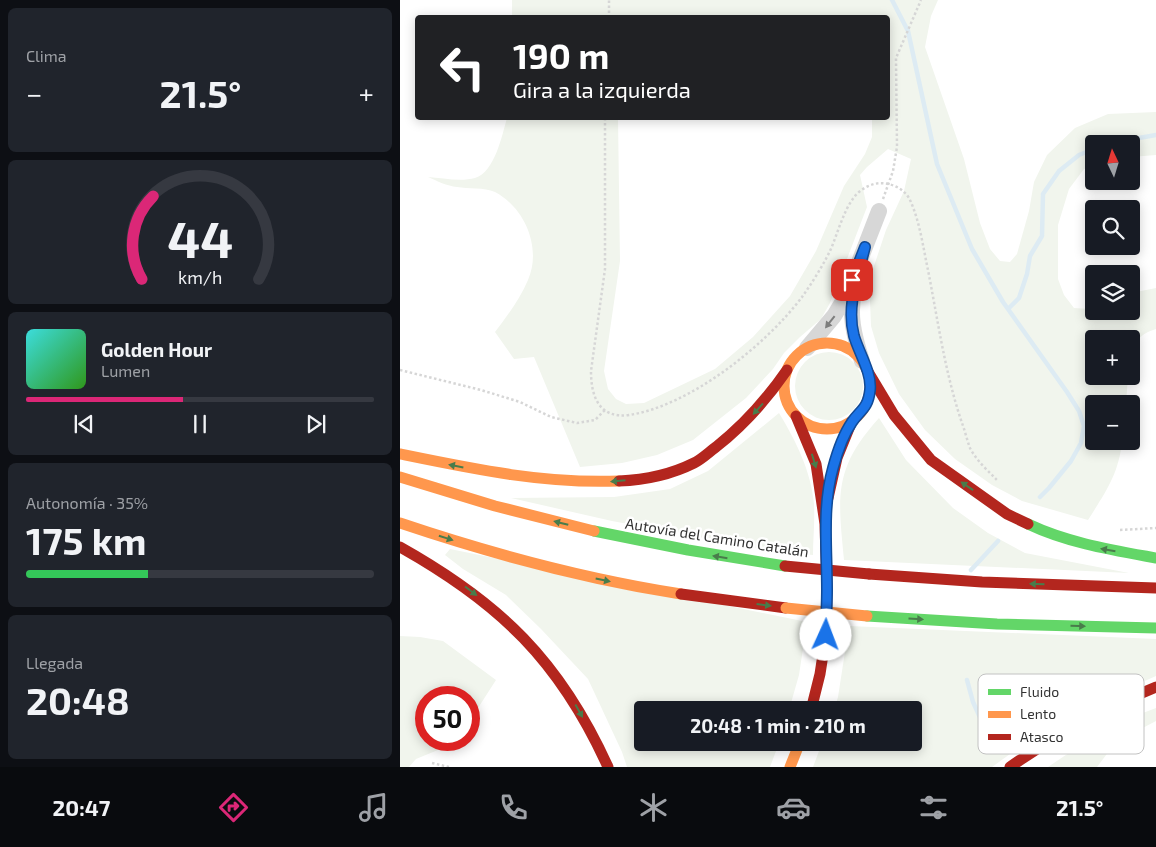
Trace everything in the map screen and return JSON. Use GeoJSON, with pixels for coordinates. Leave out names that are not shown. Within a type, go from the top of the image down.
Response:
{"type":"FeatureCollection","features":[{"type":"Feature","properties":{"kind":"main road"},"geometry":{"type":"LineString","coordinates":[[400,454],[515,476],[582,482],[616,482],[673,472],[696,462],[747,421],[765,402],[792,361],[807,348],[817,344],[837,344],[847,348],[865,365],[894,415],[931,460],[1007,514],[1043,531],[1094,547],[1156,558]]}},
{"type":"Feature","properties":{"kind":"main road"},"geometry":{"type":"LineString","coordinates":[[796,416],[804,422],[823,429],[843,426],[852,421],[861,413],[868,402],[870,380],[865,365]]}},
{"type":"Feature","properties":{"kind":"main road"},"geometry":{"type":"LineString","coordinates":[[787,370],[784,380],[785,396],[787,403],[796,416],[816,464],[825,524],[826,635],[820,674],[813,701]]}},
{"type":"Feature","properties":{"kind":"main road"},"geometry":{"type":"LineString","coordinates":[[825,524],[832,469],[852,421]]}},
{"type":"Feature","properties":{"kind":"main road","name":"Autovía del Camino Catalán"},"geometry":{"type":"LineString","coordinates":[[400,477],[445,492],[636,541],[714,556],[785,566],[869,574],[982,582],[1156,588]]}},
{"type":"Feature","properties":{"kind":"main road"},"geometry":{"type":"LineString","coordinates":[[400,522],[476,548],[561,570],[709,599],[867,616],[997,624],[1156,628]]}},
{"type":"Feature","properties":{"kind":"main road"},"geometry":{"type":"LineString","coordinates":[[400,547],[468,589],[496,611],[528,642],[550,667],[574,701],[608,767]]}},
{"type":"Feature","properties":{"kind":"main road"},"geometry":{"type":"LineString","coordinates":[[1144,692],[1156,687]]}},
{"type":"Feature","properties":{"kind":"main road"},"geometry":{"type":"LineString","coordinates":[[790,767],[796,751]]}},
{"type":"Feature","properties":{"kind":"main road"},"geometry":{"type":"LineString","coordinates":[[1010,767],[1030,754]]}},
{"type":"Feature","properties":{"kind":"street"},"geometry":{"type":"LineString","coordinates":[[807,348],[834,316],[846,296],[879,211]]}},
{"type":"Feature","properties":{"kind":"street"},"geometry":{"type":"LineString","coordinates":[[865,247],[853,294],[852,314],[854,334],[865,365]]}},
{"type":"Feature","properties":{"kind":"path"},"geometry":{"type":"LineString","coordinates":[[609,0],[609,15]]}},
{"type":"Feature","properties":{"kind":"path"},"geometry":{"type":"LineString","coordinates":[[888,183],[897,147],[896,58],[921,0]]}},
{"type":"Feature","properties":{"kind":"path"},"geometry":{"type":"LineString","coordinates":[[605,120],[605,269],[591,371],[593,394],[597,403],[605,410],[615,414],[626,415],[640,412],[663,405],[690,392],[727,369],[769,334],[802,296],[829,253],[856,194],[869,186],[888,183],[900,189],[909,198],[922,238],[952,396],[971,450],[999,484]]}},
{"type":"Feature","properties":{"kind":"path"},"geometry":{"type":"LineString","coordinates":[[400,370],[481,390],[520,402],[552,417],[578,423],[595,420],[605,410]]}},
{"type":"Feature","properties":{"kind":"path"},"geometry":{"type":"LineString","coordinates":[[432,763],[449,767]]}},
{"type":"Feature","properties":{"kind":"shaded area"},"geometry":{"type":"Polygon","coordinates":[[[512,0],[938,0],[931,16],[925,47],[964,159],[980,223],[990,249],[1000,261],[1010,262],[1017,254],[1029,211],[1034,182],[1047,155],[1075,128],[1108,114],[1156,112],[1156,155],[1140,156],[1140,135],[1085,135],[1085,169],[1069,189],[1058,225],[1058,279],[1064,295],[1074,308],[1085,309],[1085,320],[1140,320],[1140,291],[1156,288],[1156,329],[1140,338],[1140,330],[1085,330],[1085,385],[1127,385],[1127,395],[1085,395],[1085,450],[1120,450],[1114,473],[1088,520],[1022,501],[992,485],[955,459],[925,430],[899,394],[879,353],[871,326],[872,272],[886,230],[904,191],[911,159],[888,149],[860,175],[867,207],[830,303],[821,319],[784,353],[773,369],[746,398],[693,440],[657,455],[622,463],[580,467],[534,357],[514,359],[495,332],[521,294],[532,268],[532,242],[522,218],[506,199],[495,192],[486,189],[461,188],[428,177],[464,180],[475,178],[482,174],[493,161],[506,120],[618,120],[620,261],[604,371],[608,389],[616,399],[626,404],[644,403],[715,369],[753,337],[790,296],[816,251],[844,186],[865,154],[872,137],[872,120],[890,120],[890,15],[512,15],[512,0]]]}},
{"type":"Feature","properties":{"kind":"shaded area"},"geometry":{"type":"Polygon","coordinates":[[[829,352],[842,355],[853,362],[860,373],[863,386],[860,399],[853,410],[842,417],[829,420],[816,417],[805,410],[798,399],[795,386],[798,373],[805,362],[816,355],[829,352]]]}},
{"type":"Feature","properties":{"kind":"shaded area"},"geometry":{"type":"Polygon","coordinates":[[[779,413],[797,445],[810,480],[814,504],[813,555],[772,551],[612,521],[511,498],[614,497],[670,489],[708,471],[779,413]]]}},
{"type":"Feature","properties":{"kind":"shaded area"},"geometry":{"type":"Polygon","coordinates":[[[879,418],[906,460],[953,508],[988,533],[1025,553],[1129,573],[844,560],[840,518],[842,484],[846,468],[853,453],[879,418]]]}},
{"type":"Feature","properties":{"kind":"shaded area"},"geometry":{"type":"Polygon","coordinates":[[[450,549],[807,622],[799,675],[792,701],[634,701],[634,751],[776,751],[770,767],[627,767],[622,752],[588,679],[506,595],[463,569],[445,555],[450,549]]]}},
{"type":"Feature","properties":{"kind":"shaded area"},"geometry":{"type":"Polygon","coordinates":[[[849,626],[1156,639],[1156,676],[1144,681],[1144,674],[978,674],[978,754],[1010,754],[992,767],[813,767],[819,751],[922,751],[922,701],[837,701],[849,626]]]}},
{"type":"Feature","properties":{"kind":"shaded area"},"geometry":{"type":"Polygon","coordinates":[[[400,636],[443,641],[496,680],[480,705],[480,686],[415,686],[415,751],[436,751],[416,759],[409,767],[400,767],[400,636]]]}},
{"type":"Feature","properties":{"kind":"shaded area"},"geometry":{"type":"Polygon","coordinates":[[[1156,708],[1156,721],[1144,727],[1144,713],[1156,708]]]}},
{"type":"Feature","properties":{"kind":"shaded area"},"geometry":{"type":"Polygon","coordinates":[[[1068,754],[1107,754],[1097,767],[1048,767],[1068,754]]]}},
{"type":"Feature","properties":{"kind":"waterway"},"geometry":{"type":"LineString","coordinates":[[892,0],[908,31],[937,164],[972,249],[1003,302],[1067,392],[1079,411],[1084,426],[1081,443],[1071,461],[1040,497]]}},
{"type":"Feature","properties":{"kind":"waterway"},"geometry":{"type":"LineString","coordinates":[[1140,138],[1156,135]]}},
{"type":"Feature","properties":{"kind":"waterway"},"geometry":{"type":"LineString","coordinates":[[1008,309],[1019,298],[1027,274],[1030,256],[1042,236],[1043,194],[1059,171],[1079,155],[1085,153]]}},
{"type":"Feature","properties":{"kind":"waterway"},"geometry":{"type":"LineString","coordinates":[[971,570],[998,541]]}},
{"type":"Feature","properties":{"kind":"waterway"},"geometry":{"type":"LineString","coordinates":[[967,680],[978,713]]}},
{"type":"Feature","properties":{"kind":"traffic: fast"},"geometry":{"type":"LineString","coordinates":[[1028,524],[1074,541],[1156,558]]}},
{"type":"Feature","properties":{"kind":"traffic: fast"},"geometry":{"type":"LineString","coordinates":[[594,531],[688,550],[785,566]]}},
{"type":"Feature","properties":{"kind":"traffic: fast"},"geometry":{"type":"LineString","coordinates":[[867,616],[997,624],[1156,628]]}},
{"type":"Feature","properties":{"kind":"traffic: slow"},"geometry":{"type":"LineString","coordinates":[[827,343],[844,346],[863,362],[867,369],[870,386],[867,403],[851,422],[844,426],[827,429],[810,426],[791,410],[787,403],[784,386],[787,369],[803,350],[810,346],[827,343]]}},
{"type":"Feature","properties":{"kind":"traffic: slow"},"geometry":{"type":"LineString","coordinates":[[400,454],[482,470],[536,478],[619,481]]}},
{"type":"Feature","properties":{"kind":"traffic: slow"},"geometry":{"type":"LineString","coordinates":[[400,477],[495,506],[594,531]]}},
{"type":"Feature","properties":{"kind":"traffic: slow"},"geometry":{"type":"LineString","coordinates":[[400,523],[469,545],[574,573],[681,594]]}},
{"type":"Feature","properties":{"kind":"traffic: slow"},"geometry":{"type":"LineString","coordinates":[[786,608],[867,616]]}},
{"type":"Feature","properties":{"kind":"traffic: slow"},"geometry":{"type":"LineString","coordinates":[[790,767],[796,751]]}},
{"type":"Feature","properties":{"kind":"traffic: jam"},"geometry":{"type":"LineString","coordinates":[[619,481],[648,478],[685,467],[700,460],[745,421],[787,370]]}},
{"type":"Feature","properties":{"kind":"traffic: jam"},"geometry":{"type":"LineString","coordinates":[[867,370],[894,415],[931,460],[1007,514],[1028,524]]}},
{"type":"Feature","properties":{"kind":"traffic: jam"},"geometry":{"type":"LineString","coordinates":[[796,416],[816,464],[825,524],[826,635],[820,674],[813,701]]}},
{"type":"Feature","properties":{"kind":"traffic: jam"},"geometry":{"type":"LineString","coordinates":[[828,498],[837,458],[852,421]]}},
{"type":"Feature","properties":{"kind":"traffic: jam"},"geometry":{"type":"LineString","coordinates":[[400,547],[468,590],[524,638],[569,696],[589,729],[608,767]]}},
{"type":"Feature","properties":{"kind":"traffic: jam"},"geometry":{"type":"LineString","coordinates":[[785,566],[869,574]]}},
{"type":"Feature","properties":{"kind":"traffic: jam"},"geometry":{"type":"LineString","coordinates":[[869,574],[982,582],[1156,588]]}},
{"type":"Feature","properties":{"kind":"traffic: jam"},"geometry":{"type":"LineString","coordinates":[[681,594],[786,608]]}},
{"type":"Feature","properties":{"kind":"traffic: jam"},"geometry":{"type":"LineString","coordinates":[[1144,692],[1156,687]]}},
{"type":"Feature","properties":{"kind":"traffic: jam"},"geometry":{"type":"LineString","coordinates":[[1010,767],[1030,754]]}},
{"type":"Feature","properties":{"kind":"route"},"geometry":{"type":"LineString","coordinates":[[826,635],[825,524],[832,469],[852,421],[861,413],[868,402],[870,390],[870,380],[854,334],[852,314],[853,294],[865,247],[852,280]]}}]}
